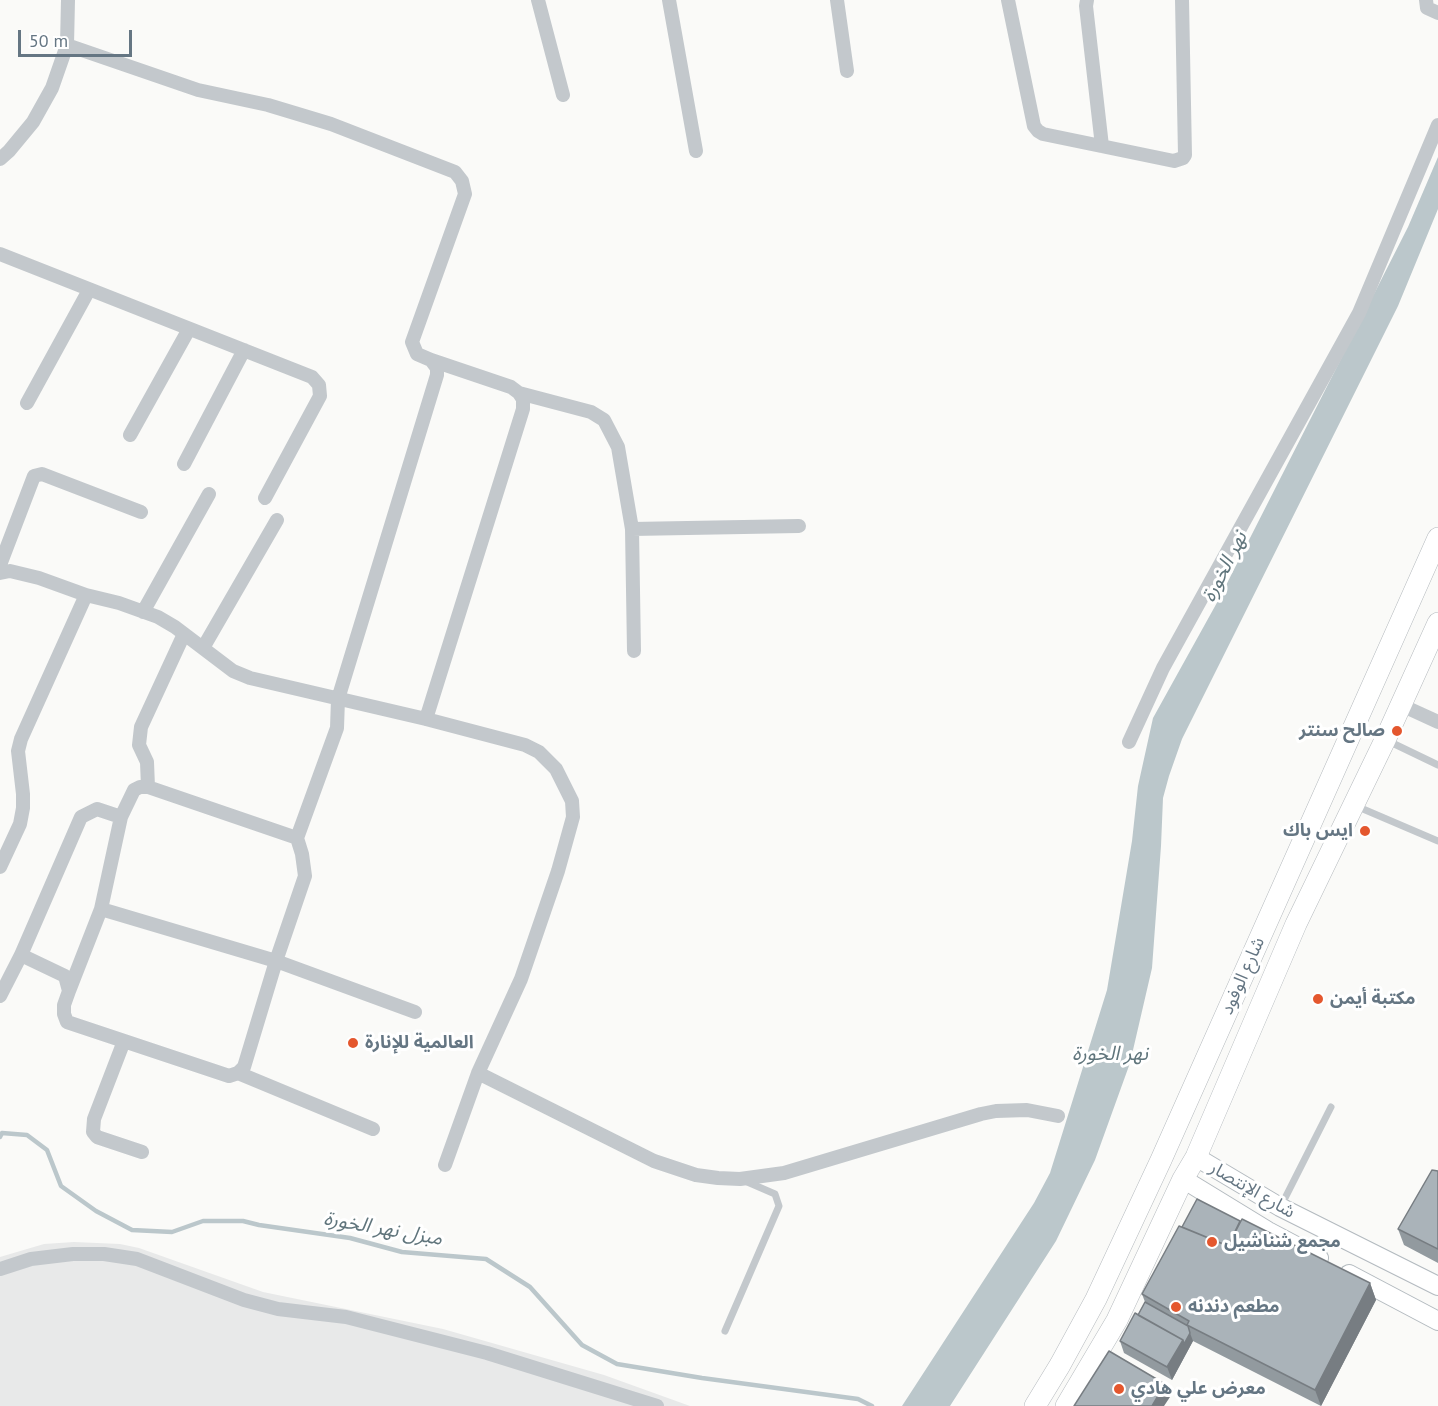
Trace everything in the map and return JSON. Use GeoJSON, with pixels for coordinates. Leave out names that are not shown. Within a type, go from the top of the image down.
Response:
{"type":"FeatureCollection","features":[{"type":"Feature","properties":{"kind":"main road","name":"شارع الوفود"},"geometry":{"type":"LineString","coordinates":[[1035,1406],[1096,1299],[1151,1181],[1438,538]]}},
{"type":"Feature","properties":{"kind":"main road","name":"شارع الوفود"},"geometry":{"type":"LineString","coordinates":[[1066,1406],[1117,1320],[1183,1179],[1196,1157],[1296,924],[1385,740],[1438,623]]}},
{"type":"Feature","properties":{"kind":"street"},"geometry":{"type":"LineString","coordinates":[[0,159],[33,122],[52,88],[67,45],[68,0]]}},
{"type":"Feature","properties":{"kind":"street"},"geometry":{"type":"LineString","coordinates":[[538,0],[563,95]]}},
{"type":"Feature","properties":{"kind":"street"},"geometry":{"type":"LineString","coordinates":[[669,0],[696,152]]}},
{"type":"Feature","properties":{"kind":"street"},"geometry":{"type":"LineString","coordinates":[[837,0],[847,71]]}},
{"type":"Feature","properties":{"kind":"street"},"geometry":{"type":"LineString","coordinates":[[1008,0],[1034,126],[1043,134],[1174,161],[1185,155],[1182,0]]}},
{"type":"Feature","properties":{"kind":"street"},"geometry":{"type":"LineString","coordinates":[[1087,0],[1102,146]]}},
{"type":"Feature","properties":{"kind":"street"},"geometry":{"type":"LineString","coordinates":[[1426,0],[1427,8],[1438,13]]}},
{"type":"Feature","properties":{"kind":"street"},"geometry":{"type":"LineString","coordinates":[[67,45],[198,90],[268,105],[331,124],[455,172],[462,181],[465,194],[412,342],[417,354],[511,387],[523,399],[523,409],[426,718]]}},
{"type":"Feature","properties":{"kind":"street"},"geometry":{"type":"LineString","coordinates":[[1129,742],[1163,668],[1359,313],[1438,125]]}},
{"type":"Feature","properties":{"kind":"street"},"geometry":{"type":"LineString","coordinates":[[0,254],[312,377],[319,386],[320,396],[265,498]]}},
{"type":"Feature","properties":{"kind":"street"},"geometry":{"type":"LineString","coordinates":[[27,403],[89,290]]}},
{"type":"Feature","properties":{"kind":"street"},"geometry":{"type":"LineString","coordinates":[[130,435],[189,329]]}},
{"type":"Feature","properties":{"kind":"street"},"geometry":{"type":"LineString","coordinates":[[184,464],[244,351]]}},
{"type":"Feature","properties":{"kind":"street"},"geometry":{"type":"LineString","coordinates":[[297,838],[148,787],[134,790],[122,817],[101,909],[64,1005],[67,1022],[229,1076],[238,1073],[244,1067],[305,876],[297,838],[337,728],[338,699],[437,375],[437,368],[431,360]]}},
{"type":"Feature","properties":{"kind":"street"},"geometry":{"type":"LineString","coordinates":[[519,393],[591,412],[604,420],[618,447],[632,529],[634,651]]}},
{"type":"Feature","properties":{"kind":"street"},"geometry":{"type":"LineString","coordinates":[[0,565],[34,476],[42,474],[141,512]]}},
{"type":"Feature","properties":{"kind":"street"},"geometry":{"type":"LineString","coordinates":[[143,612],[209,494]]}},
{"type":"Feature","properties":{"kind":"street"},"geometry":{"type":"LineString","coordinates":[[203,648],[277,520]]}},
{"type":"Feature","properties":{"kind":"street"},"geometry":{"type":"LineString","coordinates":[[632,529],[800,526]]}},
{"type":"Feature","properties":{"kind":"street"},"geometry":{"type":"LineString","coordinates":[[0,573],[10,571],[39,578],[143,612],[166,622],[233,671],[250,678],[426,718],[525,745],[539,752],[556,769],[572,801],[573,817],[558,871],[521,979],[478,1073],[445,1165]]}},
{"type":"Feature","properties":{"kind":"street"},"geometry":{"type":"LineString","coordinates":[[0,867],[20,824],[23,794],[18,752],[21,739],[86,595]]}},
{"type":"Feature","properties":{"kind":"street"},"geometry":{"type":"LineString","coordinates":[[148,787],[147,762],[139,745],[141,727],[184,634]]}},
{"type":"Feature","properties":{"kind":"street"},"geometry":{"type":"LineString","coordinates":[[1401,705],[1438,722]]}},
{"type":"Feature","properties":{"kind":"street"},"geometry":{"type":"LineString","coordinates":[[0,996],[21,955],[81,817],[97,809],[122,817]]}},
{"type":"Feature","properties":{"kind":"street"},"geometry":{"type":"LineString","coordinates":[[101,909],[276,961],[415,1012]]}},
{"type":"Feature","properties":{"kind":"street"},"geometry":{"type":"LineString","coordinates":[[21,955],[65,976],[69,991]]}},
{"type":"Feature","properties":{"kind":"street"},"geometry":{"type":"LineString","coordinates":[[124,1041],[94,1119],[93,1132],[97,1137],[142,1152]]}},
{"type":"Feature","properties":{"kind":"street"},"geometry":{"type":"LineString","coordinates":[[238,1073],[373,1129]]}},
{"type":"Feature","properties":{"kind":"street"},"geometry":{"type":"LineString","coordinates":[[478,1073],[654,1161],[696,1175],[740,1179],[784,1173],[981,1114],[1012,1110],[1058,1116]]}},
{"type":"Feature","properties":{"kind":"street","name":"شارع الإنتصار"},"geometry":{"type":"LineString","coordinates":[[1196,1157],[1280,1207],[1438,1286]]}},
{"type":"Feature","properties":{"kind":"street","name":"شارع الإنتصار"},"geometry":{"type":"LineString","coordinates":[[1183,1179],[1268,1231],[1438,1321]]}},
{"type":"Feature","properties":{"kind":"street"},"geometry":{"type":"LineString","coordinates":[[1268,1231],[1280,1207]]}},
{"type":"Feature","properties":{"kind":"street"},"geometry":{"type":"LineString","coordinates":[[0,1269],[31,1259],[73,1254],[104,1254],[137,1259],[244,1300],[278,1309],[346,1317],[487,1353],[657,1406]]}},
{"type":"Feature","properties":{"kind":"lane"},"geometry":{"type":"LineString","coordinates":[[1385,740],[1438,765]]}},
{"type":"Feature","properties":{"kind":"lane"},"geometry":{"type":"LineString","coordinates":[[1354,805],[1438,841]]}},
{"type":"Feature","properties":{"kind":"lane"},"geometry":{"type":"LineString","coordinates":[[1280,1207],[1331,1107]]}},
{"type":"Feature","properties":{"kind":"lane"},"geometry":{"type":"LineString","coordinates":[[725,1331],[779,1206],[775,1194],[740,1179]]}},
{"type":"Feature","properties":{"kind":"shaded area"},"geometry":{"type":"Polygon","coordinates":[[[74,1242],[120,1244],[139,1248],[263,1292],[443,1329],[604,1375],[690,1406],[0,1406],[0,1257],[44,1244],[74,1242]]]}},
{"type":"Feature","properties":{"kind":"water","name":"نهر الخورة"},"geometry":{"type":"Polygon","coordinates":[[[1438,157],[1438,209],[1398,306],[1182,739],[1169,776],[1163,798],[1152,968],[1130,1063],[1095,1160],[1056,1241],[950,1406],[902,1406],[1034,1203],[1050,1173],[1107,990],[1132,841],[1138,786],[1153,718],[1219,599],[1408,227],[1438,157]]]}},
{"type":"Feature","properties":{"kind":"building"},"geometry":{"type":"Polygon","coordinates":[[[1432,1170],[1438,1171],[1438,1249],[1398,1229],[1432,1170]]]}},
{"type":"Feature","properties":{"kind":"building"},"geometry":{"type":"Polygon","coordinates":[[[1197,1199],[1240,1221],[1228,1246],[1182,1227],[1197,1199]]]}},
{"type":"Feature","properties":{"kind":"building"},"geometry":{"type":"Polygon","coordinates":[[[1242,1219],[1370,1283],[1315,1390],[1187,1325],[1189,1321],[1142,1294],[1179,1226],[1228,1246],[1242,1219]]]}},
{"type":"Feature","properties":{"kind":"building"},"geometry":{"type":"Polygon","coordinates":[[[1145,1302],[1188,1326],[1190,1333],[1184,1344],[1183,1340],[1138,1315],[1145,1302]]]}},
{"type":"Feature","properties":{"kind":"building"},"geometry":{"type":"Polygon","coordinates":[[[1135,1313],[1183,1340],[1167,1367],[1120,1341],[1135,1313]]]}},
{"type":"Feature","properties":{"kind":"building"},"geometry":{"type":"Polygon","coordinates":[[[1109,1351],[1165,1384],[1152,1406],[1074,1406],[1109,1351]]]}},
{"type":"Feature","properties":{"kind":"waterway","name":"مبزل نهر الخورة"},"geometry":{"type":"LineString","coordinates":[[0,1137],[2,1133],[27,1135],[47,1150],[61,1186],[96,1211],[132,1230],[172,1232],[203,1221],[243,1221],[350,1238],[402,1252],[486,1259],[530,1287],[582,1345],[617,1364],[858,1399],[872,1406]]}},
{"type":"Feature","properties":{"kind":"place","name":"صالح سنتر"},"geometry":{"type":"Point","coordinates":[1397,731]}},
{"type":"Feature","properties":{"kind":"place","name":"ايس باك"},"geometry":{"type":"Point","coordinates":[1365,831]}},
{"type":"Feature","properties":{"kind":"place","name":"مكتبة أيمن"},"geometry":{"type":"Point","coordinates":[1318,999]}},
{"type":"Feature","properties":{"kind":"place","name":"العالمية للإنارة"},"geometry":{"type":"Point","coordinates":[353,1043]}},
{"type":"Feature","properties":{"kind":"place","name":"مجمع شناشيل"},"geometry":{"type":"Point","coordinates":[1212,1242]}},
{"type":"Feature","properties":{"kind":"place","name":"مطعم دندنه"},"geometry":{"type":"Point","coordinates":[1176,1307]}},
{"type":"Feature","properties":{"kind":"place","name":"معرض علي هادي"},"geometry":{"type":"Point","coordinates":[1119,1389]}}]}
